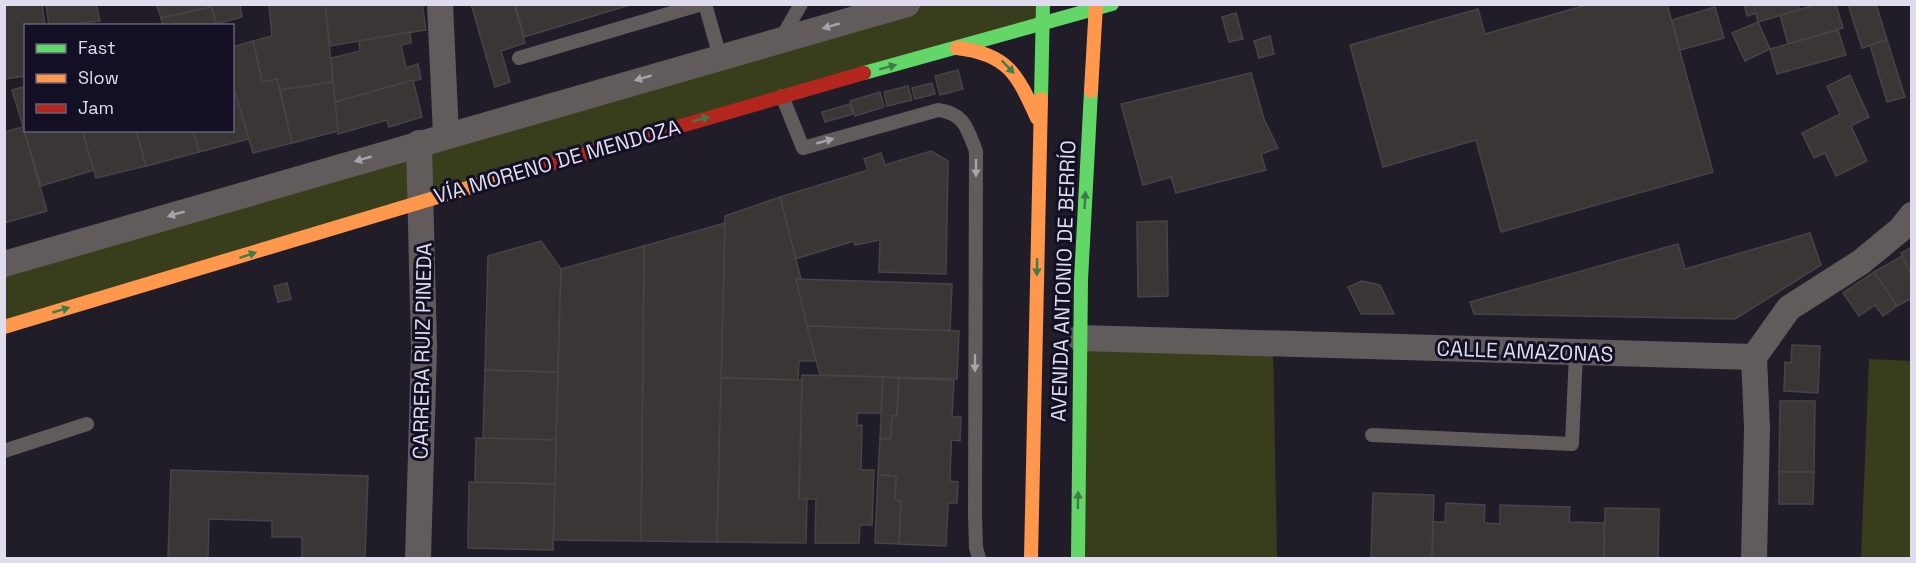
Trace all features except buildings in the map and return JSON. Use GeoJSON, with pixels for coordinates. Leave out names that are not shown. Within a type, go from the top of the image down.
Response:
{"type":"FeatureCollection","features":[{"type":"Feature","properties":{"kind":"street"},"geometry":{"type":"LineString","coordinates":[[440,4],[446,135]]}},
{"type":"Feature","properties":{"kind":"street"},"geometry":{"type":"LineString","coordinates":[[4,264],[907,4]]}},
{"type":"Feature","properties":{"kind":"street","name":"AVENIDA ANTONIO DE BERRÍO"},"geometry":{"type":"LineString","coordinates":[[1031,558],[1043,4]]}},
{"type":"Feature","properties":{"kind":"street","name":"VÍA MORENO DE MENDOZA"},"geometry":{"type":"LineString","coordinates":[[4,327],[221,264],[423,200],[782,96],[1112,4]]}},
{"type":"Feature","properties":{"kind":"street","name":"AVENIDA ANTONIO DE BERRÍO"},"geometry":{"type":"LineString","coordinates":[[1078,558],[1081,280],[1096,7]]}},
{"type":"Feature","properties":{"kind":"street"},"geometry":{"type":"LineString","coordinates":[[956,48],[992,53],[1010,65],[1024,87],[1040,124]]}},
{"type":"Feature","properties":{"kind":"street","name":"CARRERA RUIZ PINEDA"},"geometry":{"type":"LineString","coordinates":[[418,558],[424,348],[423,200],[419,143]]}},
{"type":"Feature","properties":{"kind":"street"},"geometry":{"type":"LineString","coordinates":[[1754,558],[1757,428],[1754,357],[1789,308],[1861,262],[1901,230],[1911,215]]}},
{"type":"Feature","properties":{"kind":"street","name":"CALLE AMAZONAS"},"geometry":{"type":"LineString","coordinates":[[1080,338],[1754,357]]}},
{"type":"Feature","properties":{"kind":"lane"},"geometry":{"type":"LineString","coordinates":[[519,58],[704,4],[720,57]]}},
{"type":"Feature","properties":{"kind":"lane"},"geometry":{"type":"LineString","coordinates":[[781,40],[801,4]]}},
{"type":"Feature","properties":{"kind":"lane"},"geometry":{"type":"LineString","coordinates":[[782,96],[802,148],[938,110],[953,112],[967,127],[976,151],[975,514],[976,548],[979,558]]}},
{"type":"Feature","properties":{"kind":"lane"},"geometry":{"type":"LineString","coordinates":[[1372,435],[1572,444],[1576,352]]}},
{"type":"Feature","properties":{"kind":"lane"},"geometry":{"type":"LineString","coordinates":[[4,451],[87,424]]}},
{"type":"Feature","properties":{"kind":"green space"},"geometry":{"type":"Polygon","coordinates":[[[915,5],[1039,5],[1039,21],[5,327],[5,264],[915,5]]]}},
{"type":"Feature","properties":{"kind":"green space"},"geometry":{"type":"Polygon","coordinates":[[[1080,338],[1273,344],[1277,558],[1078,558],[1080,338]]]}},
{"type":"Feature","properties":{"kind":"green space"},"geometry":{"type":"Polygon","coordinates":[[[1869,359],[1911,361],[1911,558],[1861,558],[1869,359]]]}},
{"type":"Feature","properties":{"kind":"traffic: fast"},"geometry":{"type":"LineString","coordinates":[[1041,99],[1043,4]]}},
{"type":"Feature","properties":{"kind":"traffic: fast"},"geometry":{"type":"LineString","coordinates":[[864,73],[1112,4]]}},
{"type":"Feature","properties":{"kind":"traffic: fast"},"geometry":{"type":"LineString","coordinates":[[1078,558],[1081,280],[1091,91]]}},
{"type":"Feature","properties":{"kind":"traffic: slow"},"geometry":{"type":"LineString","coordinates":[[1091,91],[1096,4]]}},
{"type":"Feature","properties":{"kind":"traffic: slow"},"geometry":{"type":"LineString","coordinates":[[957,48],[988,55],[1009,69],[1023,89],[1037,118]]}},
{"type":"Feature","properties":{"kind":"traffic: slow"},"geometry":{"type":"LineString","coordinates":[[1031,558],[1041,99]]}},
{"type":"Feature","properties":{"kind":"traffic: slow"},"geometry":{"type":"LineString","coordinates":[[4,327],[501,178]]}},
{"type":"Feature","properties":{"kind":"traffic: jam"},"geometry":{"type":"LineString","coordinates":[[501,178],[864,73]]}}]}
